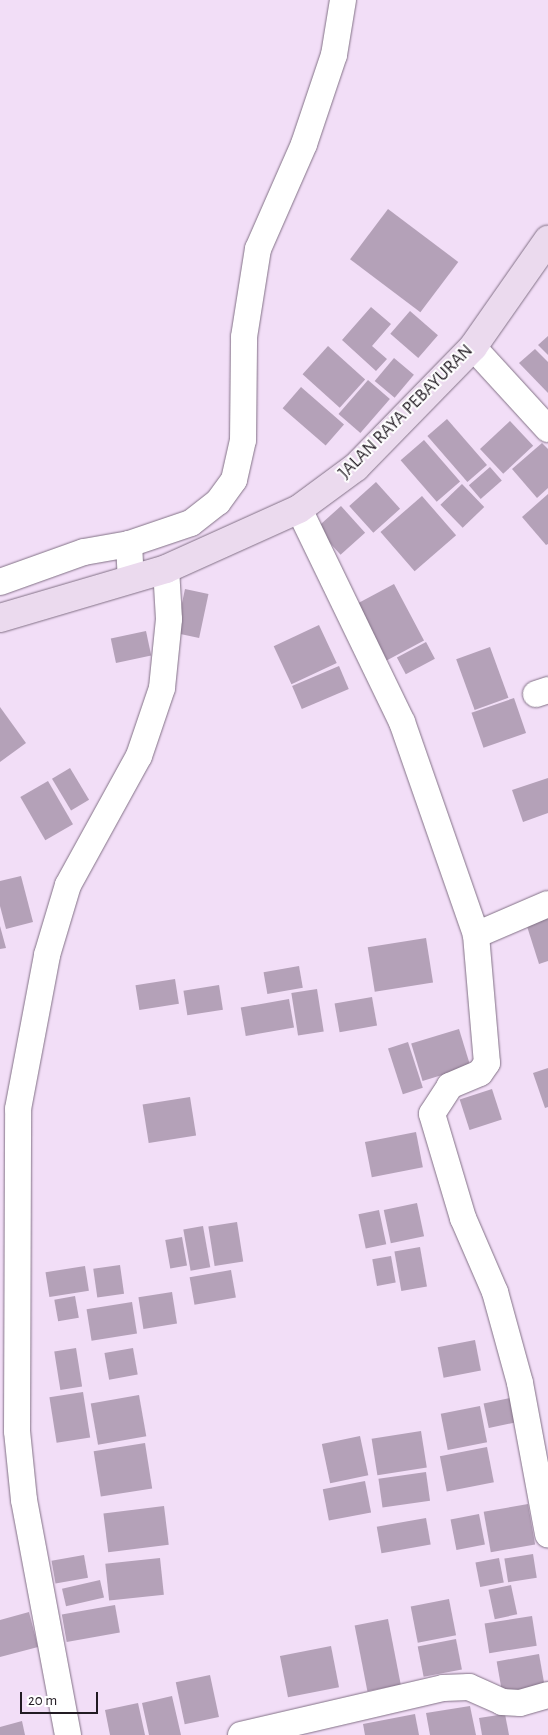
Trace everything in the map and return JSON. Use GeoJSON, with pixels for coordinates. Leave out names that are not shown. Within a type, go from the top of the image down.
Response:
{"type":"FeatureCollection","features":[{"type":"Feature","properties":{"kind":"main road","name":"JALAN RAYA PEBAYURAN"},"geometry":{"type":"LineString","coordinates":[[0,618],[166,569],[299,509],[356,467],[473,347],[548,240]]}},
{"type":"Feature","properties":{"kind":"street"},"geometry":{"type":"LineString","coordinates":[[0,582],[84,552],[129,544],[191,523],[218,502],[234,480],[243,440],[244,337],[258,249],[304,144],[334,55],[343,0]]}},
{"type":"Feature","properties":{"kind":"street"},"geometry":{"type":"LineString","coordinates":[[473,347],[548,429]]}},
{"type":"Feature","properties":{"kind":"street"},"geometry":{"type":"LineString","coordinates":[[299,509],[402,722],[476,934],[487,1063],[480,1073],[450,1086],[432,1114],[463,1218],[495,1292],[540,1448],[548,1534]]}},
{"type":"Feature","properties":{"kind":"street"},"geometry":{"type":"LineString","coordinates":[[129,544],[131,579]]}},
{"type":"Feature","properties":{"kind":"street"},"geometry":{"type":"LineString","coordinates":[[68,1735],[26,1510],[8,1431],[9,1108],[47,955],[68,885],[139,756],[162,688],[169,619],[166,569]]}},
{"type":"Feature","properties":{"kind":"street"},"geometry":{"type":"LineString","coordinates":[[476,934],[548,904]]}},
{"type":"Feature","properties":{"kind":"street"},"geometry":{"type":"LineString","coordinates":[[240,1735],[443,1688],[469,1687],[502,1702],[520,1703],[548,1695]]}},
{"type":"Feature","properties":{"kind":"building"},"geometry":{"type":"Polygon","coordinates":[[[388,209],[458,262],[420,312],[350,259],[388,209]]]}},
{"type":"Feature","properties":{"kind":"building"},"geometry":{"type":"Polygon","coordinates":[[[371,307],[391,324],[372,346],[387,359],[376,371],[342,340],[371,307]]]}},
{"type":"Feature","properties":{"kind":"building"},"geometry":{"type":"Polygon","coordinates":[[[410,311],[438,335],[418,358],[390,334],[410,311]]]}},
{"type":"Feature","properties":{"kind":"building"},"geometry":{"type":"Polygon","coordinates":[[[548,336],[548,355],[538,345],[548,336]]]}},
{"type":"Feature","properties":{"kind":"building"},"geometry":{"type":"Polygon","coordinates":[[[328,346],[365,379],[340,408],[303,374],[328,346]]]}},
{"type":"Feature","properties":{"kind":"building"},"geometry":{"type":"Polygon","coordinates":[[[535,349],[548,362],[548,393],[519,363],[535,349]]]}},
{"type":"Feature","properties":{"kind":"building"},"geometry":{"type":"Polygon","coordinates":[[[394,358],[414,375],[395,398],[375,381],[394,358]]]}},
{"type":"Feature","properties":{"kind":"building"},"geometry":{"type":"Polygon","coordinates":[[[368,380],[390,399],[360,433],[338,414],[368,380]]]}},
{"type":"Feature","properties":{"kind":"building"},"geometry":{"type":"Polygon","coordinates":[[[301,387],[344,424],[326,446],[283,408],[301,387]]]}},
{"type":"Feature","properties":{"kind":"building"},"geometry":{"type":"Polygon","coordinates":[[[447,419],[487,465],[467,482],[427,436],[447,419]]]}},
{"type":"Feature","properties":{"kind":"building"},"geometry":{"type":"Polygon","coordinates":[[[510,421],[533,446],[503,474],[480,449],[510,421]]]}},
{"type":"Feature","properties":{"kind":"building"},"geometry":{"type":"Polygon","coordinates":[[[424,440],[460,482],[437,502],[401,460],[424,440]]]}},
{"type":"Feature","properties":{"kind":"building"},"geometry":{"type":"Polygon","coordinates":[[[542,443],[548,449],[548,488],[537,498],[512,469],[542,443]]]}},
{"type":"Feature","properties":{"kind":"building"},"geometry":{"type":"Polygon","coordinates":[[[490,467],[502,481],[481,499],[469,485],[490,467]]]}},
{"type":"Feature","properties":{"kind":"building"},"geometry":{"type":"Polygon","coordinates":[[[376,482],[400,509],[373,533],[349,506],[376,482]]]}},
{"type":"Feature","properties":{"kind":"building"},"geometry":{"type":"Polygon","coordinates":[[[462,484],[484,507],[463,528],[440,505],[462,484]]]}},
{"type":"Feature","properties":{"kind":"building"},"geometry":{"type":"Polygon","coordinates":[[[548,494],[548,544],[546,545],[522,517],[548,494]]]}},
{"type":"Feature","properties":{"kind":"building"},"geometry":{"type":"Polygon","coordinates":[[[422,496],[456,535],[415,571],[380,532],[422,496]]]}},
{"type":"Feature","properties":{"kind":"building"},"geometry":{"type":"Polygon","coordinates":[[[341,506],[365,533],[341,555],[316,528],[341,506]]]}},
{"type":"Feature","properties":{"kind":"building"},"geometry":{"type":"Polygon","coordinates":[[[394,584],[424,641],[384,662],[354,605],[394,584]]]}},
{"type":"Feature","properties":{"kind":"building"},"geometry":{"type":"Polygon","coordinates":[[[185,589],[208,594],[199,638],[176,633],[185,589]]]}},
{"type":"Feature","properties":{"kind":"building"},"geometry":{"type":"Polygon","coordinates":[[[319,625],[337,663],[291,684],[274,646],[319,625]]]}},
{"type":"Feature","properties":{"kind":"building"},"geometry":{"type":"Polygon","coordinates":[[[146,631],[151,655],[116,663],[111,638],[146,631]]]}},
{"type":"Feature","properties":{"kind":"building"},"geometry":{"type":"Polygon","coordinates":[[[426,642],[435,659],[406,674],[397,657],[426,642]]]}},
{"type":"Feature","properties":{"kind":"building"},"geometry":{"type":"Polygon","coordinates":[[[490,647],[508,698],[475,710],[456,659],[490,647]]]}},
{"type":"Feature","properties":{"kind":"building"},"geometry":{"type":"Polygon","coordinates":[[[339,666],[349,689],[302,709],[292,686],[339,666]]]}},
{"type":"Feature","properties":{"kind":"building"},"geometry":{"type":"Polygon","coordinates":[[[514,698],[526,733],[483,748],[471,713],[514,698]]]}},
{"type":"Feature","properties":{"kind":"building"},"geometry":{"type":"Polygon","coordinates":[[[0,707],[26,743],[0,762],[0,707]]]}},
{"type":"Feature","properties":{"kind":"building"},"geometry":{"type":"Polygon","coordinates":[[[70,768],[89,800],[71,811],[52,779],[70,768]]]}},
{"type":"Feature","properties":{"kind":"building"},"geometry":{"type":"Polygon","coordinates":[[[548,778],[548,813],[523,822],[512,790],[548,778]]]}},
{"type":"Feature","properties":{"kind":"building"},"geometry":{"type":"Polygon","coordinates":[[[48,781],[73,824],[45,840],[20,797],[48,781]]]}},
{"type":"Feature","properties":{"kind":"building"},"geometry":{"type":"Polygon","coordinates":[[[21,876],[33,922],[6,929],[0,906],[0,881],[21,876]]]}},
{"type":"Feature","properties":{"kind":"building"},"geometry":{"type":"Polygon","coordinates":[[[548,913],[548,961],[539,964],[525,920],[548,913]]]}},
{"type":"Feature","properties":{"kind":"building"},"geometry":{"type":"Polygon","coordinates":[[[0,926],[6,948],[0,949],[0,926]]]}},
{"type":"Feature","properties":{"kind":"building"},"geometry":{"type":"Polygon","coordinates":[[[426,938],[433,982],[375,992],[368,947],[426,938]]]}},
{"type":"Feature","properties":{"kind":"building"},"geometry":{"type":"Polygon","coordinates":[[[299,966],[303,988],[267,994],[264,972],[299,966]]]}},
{"type":"Feature","properties":{"kind":"building"},"geometry":{"type":"Polygon","coordinates":[[[175,979],[179,1004],[139,1010],[135,985],[175,979]]]}},
{"type":"Feature","properties":{"kind":"building"},"geometry":{"type":"Polygon","coordinates":[[[219,985],[223,1010],[187,1015],[183,991],[219,985]]]}},
{"type":"Feature","properties":{"kind":"building"},"geometry":{"type":"Polygon","coordinates":[[[317,989],[324,1031],[298,1036],[291,993],[317,989]]]}},
{"type":"Feature","properties":{"kind":"building"},"geometry":{"type":"Polygon","coordinates":[[[372,997],[377,1026],[340,1032],[335,1004],[372,997]]]}},
{"type":"Feature","properties":{"kind":"building"},"geometry":{"type":"Polygon","coordinates":[[[289,999],[294,1028],[246,1036],[241,1008],[289,999]]]}},
{"type":"Feature","properties":{"kind":"building"},"geometry":{"type":"Polygon","coordinates":[[[459,1029],[470,1066],[423,1081],[411,1044],[459,1029]]]}},
{"type":"Feature","properties":{"kind":"building"},"geometry":{"type":"Polygon","coordinates":[[[408,1042],[423,1088],[403,1094],[388,1048],[408,1042]]]}},
{"type":"Feature","properties":{"kind":"building"},"geometry":{"type":"Polygon","coordinates":[[[548,1068],[548,1107],[545,1108],[533,1073],[548,1068]]]}},
{"type":"Feature","properties":{"kind":"building"},"geometry":{"type":"Polygon","coordinates":[[[492,1089],[502,1119],[470,1130],[460,1100],[492,1089]]]}},
{"type":"Feature","properties":{"kind":"building"},"geometry":{"type":"Polygon","coordinates":[[[190,1097],[196,1136],[149,1143],[143,1105],[190,1097]]]}},
{"type":"Feature","properties":{"kind":"building"},"geometry":{"type":"Polygon","coordinates":[[[416,1132],[423,1167],[372,1177],[365,1142],[416,1132]]]}},
{"type":"Feature","properties":{"kind":"building"},"geometry":{"type":"Polygon","coordinates":[[[417,1203],[424,1236],[391,1243],[384,1210],[417,1203]]]}},
{"type":"Feature","properties":{"kind":"building"},"geometry":{"type":"Polygon","coordinates":[[[379,1210],[386,1244],[366,1249],[358,1214],[379,1210]]]}},
{"type":"Feature","properties":{"kind":"building"},"geometry":{"type":"Polygon","coordinates":[[[237,1222],[243,1262],[215,1266],[208,1227],[237,1222]]]}},
{"type":"Feature","properties":{"kind":"building"},"geometry":{"type":"Polygon","coordinates":[[[203,1226],[210,1267],[191,1271],[183,1229],[203,1226]]]}},
{"type":"Feature","properties":{"kind":"building"},"geometry":{"type":"Polygon","coordinates":[[[182,1237],[187,1266],[170,1269],[165,1240],[182,1237]]]}},
{"type":"Feature","properties":{"kind":"building"},"geometry":{"type":"Polygon","coordinates":[[[420,1247],[427,1286],[401,1291],[394,1252],[420,1247]]]}},
{"type":"Feature","properties":{"kind":"building"},"geometry":{"type":"Polygon","coordinates":[[[391,1256],[396,1283],[377,1286],[372,1259],[391,1256]]]}},
{"type":"Feature","properties":{"kind":"building"},"geometry":{"type":"Polygon","coordinates":[[[120,1265],[124,1294],[97,1297],[93,1269],[120,1265]]]}},
{"type":"Feature","properties":{"kind":"building"},"geometry":{"type":"Polygon","coordinates":[[[85,1266],[89,1291],[49,1297],[45,1272],[85,1266]]]}},
{"type":"Feature","properties":{"kind":"building"},"geometry":{"type":"Polygon","coordinates":[[[231,1270],[236,1298],[195,1305],[190,1277],[231,1270]]]}},
{"type":"Feature","properties":{"kind":"building"},"geometry":{"type":"Polygon","coordinates":[[[172,1292],[177,1324],[143,1329],[138,1297],[172,1292]]]}},
{"type":"Feature","properties":{"kind":"building"},"geometry":{"type":"Polygon","coordinates":[[[75,1296],[79,1318],[58,1321],[54,1300],[75,1296]]]}},
{"type":"Feature","properties":{"kind":"building"},"geometry":{"type":"Polygon","coordinates":[[[132,1302],[137,1334],[92,1341],[87,1309],[132,1302]]]}},
{"type":"Feature","properties":{"kind":"building"},"geometry":{"type":"Polygon","coordinates":[[[475,1340],[481,1370],[444,1378],[438,1347],[475,1340]]]}},
{"type":"Feature","properties":{"kind":"building"},"geometry":{"type":"Polygon","coordinates":[[[76,1348],[82,1387],[60,1390],[54,1351],[76,1348]]]}},
{"type":"Feature","properties":{"kind":"building"},"geometry":{"type":"Polygon","coordinates":[[[133,1348],[138,1375],[109,1380],[104,1353],[133,1348]]]}},
{"type":"Feature","properties":{"kind":"building"},"geometry":{"type":"Polygon","coordinates":[[[83,1392],[90,1437],[57,1443],[49,1397],[83,1392]]]}},
{"type":"Feature","properties":{"kind":"building"},"geometry":{"type":"Polygon","coordinates":[[[139,1395],[146,1436],[98,1445],[91,1404],[139,1395]]]}},
{"type":"Feature","properties":{"kind":"building"},"geometry":{"type":"Polygon","coordinates":[[[510,1398],[515,1422],[489,1428],[484,1404],[510,1398]]]}},
{"type":"Feature","properties":{"kind":"building"},"geometry":{"type":"Polygon","coordinates":[[[480,1406],[487,1442],[448,1450],[441,1414],[480,1406]]]}},
{"type":"Feature","properties":{"kind":"building"},"geometry":{"type":"Polygon","coordinates":[[[421,1431],[427,1468],[377,1475],[372,1439],[421,1431]]]}},
{"type":"Feature","properties":{"kind":"building"},"geometry":{"type":"Polygon","coordinates":[[[360,1436],[368,1475],[330,1483],[322,1444],[360,1436]]]}},
{"type":"Feature","properties":{"kind":"building"},"geometry":{"type":"Polygon","coordinates":[[[145,1443],[152,1488],[101,1497],[94,1451],[145,1443]]]}},
{"type":"Feature","properties":{"kind":"building"},"geometry":{"type":"Polygon","coordinates":[[[487,1447],[494,1482],[447,1491],[440,1456],[487,1447]]]}},
{"type":"Feature","properties":{"kind":"building"},"geometry":{"type":"Polygon","coordinates":[[[426,1472],[430,1501],[383,1507],[378,1479],[426,1472]]]}},
{"type":"Feature","properties":{"kind":"building"},"geometry":{"type":"Polygon","coordinates":[[[365,1481],[371,1512],[329,1521],[323,1489],[365,1481]]]}},
{"type":"Feature","properties":{"kind":"building"},"geometry":{"type":"Polygon","coordinates":[[[528,1504],[535,1544],[491,1552],[484,1512],[528,1504]]]}},
{"type":"Feature","properties":{"kind":"building"},"geometry":{"type":"Polygon","coordinates":[[[164,1506],[169,1545],[108,1552],[103,1513],[164,1506]]]}},
{"type":"Feature","properties":{"kind":"building"},"geometry":{"type":"Polygon","coordinates":[[[479,1514],[485,1544],[456,1550],[451,1520],[479,1514]]]}},
{"type":"Feature","properties":{"kind":"building"},"geometry":{"type":"Polygon","coordinates":[[[426,1518],[431,1545],[381,1553],[377,1527],[426,1518]]]}},
{"type":"Feature","properties":{"kind":"building"},"geometry":{"type":"Polygon","coordinates":[[[533,1554],[537,1578],[508,1582],[504,1559],[533,1554]]]}},
{"type":"Feature","properties":{"kind":"building"},"geometry":{"type":"Polygon","coordinates":[[[84,1555],[88,1578],[55,1583],[52,1561],[84,1555]]]}},
{"type":"Feature","properties":{"kind":"building"},"geometry":{"type":"Polygon","coordinates":[[[160,1558],[164,1595],[109,1601],[105,1564],[160,1558]]]}},
{"type":"Feature","properties":{"kind":"building"},"geometry":{"type":"Polygon","coordinates":[[[499,1558],[504,1583],[480,1587],[475,1563],[499,1558]]]}},
{"type":"Feature","properties":{"kind":"building"},"geometry":{"type":"Polygon","coordinates":[[[100,1580],[104,1598],[66,1606],[62,1589],[100,1580]]]}},
{"type":"Feature","properties":{"kind":"building"},"geometry":{"type":"Polygon","coordinates":[[[511,1585],[517,1614],[495,1619],[489,1590],[511,1585]]]}},
{"type":"Feature","properties":{"kind":"building"},"geometry":{"type":"Polygon","coordinates":[[[449,1599],[456,1635],[418,1643],[411,1606],[449,1599]]]}},
{"type":"Feature","properties":{"kind":"building"},"geometry":{"type":"Polygon","coordinates":[[[115,1605],[120,1633],[67,1642],[62,1614],[115,1605]]]}},
{"type":"Feature","properties":{"kind":"building"},"geometry":{"type":"Polygon","coordinates":[[[29,1612],[38,1647],[0,1657],[0,1620],[29,1612]]]}},
{"type":"Feature","properties":{"kind":"building"},"geometry":{"type":"Polygon","coordinates":[[[532,1616],[537,1646],[489,1653],[485,1624],[532,1616]]]}},
{"type":"Feature","properties":{"kind":"building"},"geometry":{"type":"Polygon","coordinates":[[[388,1619],[401,1685],[367,1691],[355,1625],[388,1619]]]}},
{"type":"Feature","properties":{"kind":"building"},"geometry":{"type":"Polygon","coordinates":[[[456,1639],[462,1669],[424,1677],[418,1646],[456,1639]]]}},
{"type":"Feature","properties":{"kind":"building"},"geometry":{"type":"Polygon","coordinates":[[[331,1646],[339,1687],[288,1697],[280,1656],[331,1646]]]}},
{"type":"Feature","properties":{"kind":"building"},"geometry":{"type":"Polygon","coordinates":[[[539,1654],[545,1687],[503,1695],[497,1661],[539,1654]]]}},
{"type":"Feature","properties":{"kind":"building"},"geometry":{"type":"Polygon","coordinates":[[[210,1675],[219,1717],[185,1724],[176,1682],[210,1675]]]}},
{"type":"Feature","properties":{"kind":"building"},"geometry":{"type":"Polygon","coordinates":[[[172,1696],[181,1735],[149,1735],[142,1703],[172,1696]]]}},
{"type":"Feature","properties":{"kind":"building"},"geometry":{"type":"Polygon","coordinates":[[[138,1703],[145,1735],[110,1735],[105,1710],[138,1703]]]}},
{"type":"Feature","properties":{"kind":"building"},"geometry":{"type":"Polygon","coordinates":[[[470,1706],[476,1735],[430,1735],[426,1713],[470,1706]]]}},
{"type":"Feature","properties":{"kind":"building"},"geometry":{"type":"Polygon","coordinates":[[[415,1714],[419,1735],[365,1735],[363,1724],[415,1714]]]}},
{"type":"Feature","properties":{"kind":"building"},"geometry":{"type":"Polygon","coordinates":[[[505,1714],[509,1735],[482,1735],[479,1718],[505,1714]]]}},
{"type":"Feature","properties":{"kind":"building"},"geometry":{"type":"Polygon","coordinates":[[[22,1721],[25,1735],[0,1735],[0,1727],[22,1721]]]}}]}
